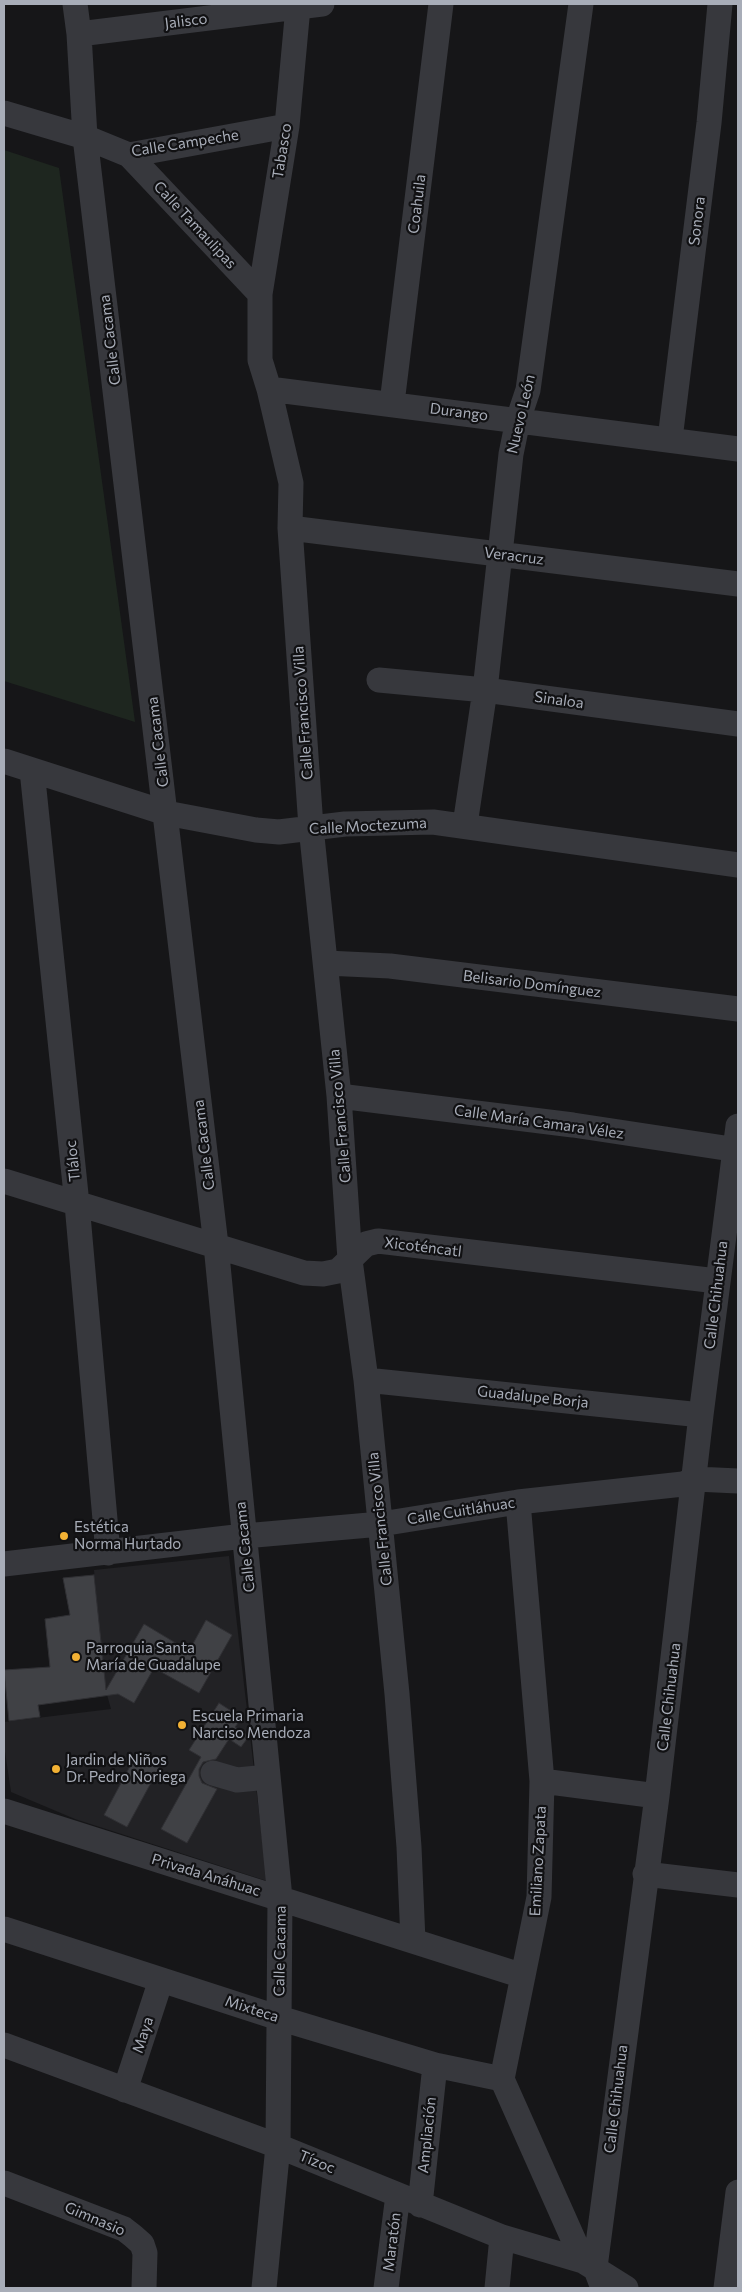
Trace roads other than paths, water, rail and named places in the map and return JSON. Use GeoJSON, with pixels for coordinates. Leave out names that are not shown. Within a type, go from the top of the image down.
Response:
{"type":"FeatureCollection","features":[{"type":"Feature","properties":{"kind":"street","name":"Calle Cacama"},"geometry":{"type":"LineString","coordinates":[[75,4],[79,34],[85,137],[216,1245],[280,1898],[278,2146],[264,2288]]}},
{"type":"Feature","properties":{"kind":"street","name":"Coahuila"},"geometry":{"type":"LineString","coordinates":[[392,404],[441,4]]}},
{"type":"Feature","properties":{"kind":"street","name":"Nuevo León"},"geometry":{"type":"LineString","coordinates":[[465,825],[485,690],[511,454],[518,420],[528,390],[581,4]]}},
{"type":"Feature","properties":{"kind":"street","name":"Sonora"},"geometry":{"type":"LineString","coordinates":[[670,439],[711,104],[720,4]]}},
{"type":"Feature","properties":{"kind":"street","name":"Jalisco"},"geometry":{"type":"LineString","coordinates":[[79,34],[310,5]]}},
{"type":"Feature","properties":{"kind":"street","name":"Tabasco"},"geometry":{"type":"LineString","coordinates":[[260,294],[287,126],[310,5]]}},
{"type":"Feature","properties":{"kind":"street","name":"Calle Campeche"},"geometry":{"type":"LineString","coordinates":[[4,113],[85,137],[129,155],[287,126]]}},
{"type":"Feature","properties":{"kind":"street","name":"Calle Tamaulipas"},"geometry":{"type":"LineString","coordinates":[[129,155],[260,294]]}},
{"type":"Feature","properties":{"kind":"street","name":"Calle Francisco Villa"},"geometry":{"type":"LineString","coordinates":[[260,294],[260,360],[269,389],[291,483],[290,528],[311,827],[339,1096],[350,1260],[366,1380],[381,1524],[409,1847],[413,1940]]}},
{"type":"Feature","properties":{"kind":"street","name":"Durango"},"geometry":{"type":"LineString","coordinates":[[269,389],[738,449]]}},
{"type":"Feature","properties":{"kind":"street","name":"Veracruz"},"geometry":{"type":"LineString","coordinates":[[290,528],[738,584]]}},
{"type":"Feature","properties":{"kind":"street","name":"Sinaloa"},"geometry":{"type":"LineString","coordinates":[[379,680],[485,690],[738,724]]}},
{"type":"Feature","properties":{"kind":"street","name":"Calle Moctezuma"},"geometry":{"type":"LineString","coordinates":[[4,761],[166,813],[279,832],[311,827],[380,822],[433,822],[738,865]]}},
{"type":"Feature","properties":{"kind":"street","name":"Tláloc"},"geometry":{"type":"LineString","coordinates":[[32,770],[77,1204],[108,1553]]}},
{"type":"Feature","properties":{"kind":"street","name":"Belisario Domínguez"},"geometry":{"type":"LineString","coordinates":[[326,963],[390,966],[738,1009]]}},
{"type":"Feature","properties":{"kind":"street","name":"Calle María Camara Vélez"},"geometry":{"type":"LineString","coordinates":[[339,1096],[574,1125],[737,1142]]}},
{"type":"Feature","properties":{"kind":"street","name":"Calle Chihuahua"},"geometry":{"type":"LineString","coordinates":[[594,2272],[645,1874],[657,1796],[717,1281],[737,1142]]}},
{"type":"Feature","properties":{"kind":"street","name":"Xicoténcatl"},"geometry":{"type":"LineString","coordinates":[[4,1181],[304,1273],[323,1274],[338,1272],[366,1244],[378,1241],[717,1281]]}},
{"type":"Feature","properties":{"kind":"street","name":"Guadalupe Borja"},"geometry":{"type":"LineString","coordinates":[[366,1380],[701,1415]]}},
{"type":"Feature","properties":{"kind":"street","name":"Calle Cuitláhuac"},"geometry":{"type":"LineString","coordinates":[[4,1564],[244,1536],[381,1524],[518,1502],[683,1484],[695,1478],[738,1481]]}},
{"type":"Feature","properties":{"kind":"street","name":"Emiliano Zapata"},"geometry":{"type":"LineString","coordinates":[[502,2080],[539,1897],[542,1781],[518,1502]]}},
{"type":"Feature","properties":{"kind":"street"},"geometry":{"type":"LineString","coordinates":[[213,1774],[237,1780],[268,1777]]}},
{"type":"Feature","properties":{"kind":"street"},"geometry":{"type":"LineString","coordinates":[[542,1781],[657,1796]]}},
{"type":"Feature","properties":{"kind":"street","name":"Privada Anáhuac"},"geometry":{"type":"LineString","coordinates":[[4,1811],[523,1976]]}},
{"type":"Feature","properties":{"kind":"street"},"geometry":{"type":"LineString","coordinates":[[645,1874],[738,1886]]}},
{"type":"Feature","properties":{"kind":"street","name":"Mixteca"},"geometry":{"type":"LineString","coordinates":[[4,1929],[279,2018],[435,2065],[502,2080]]}},
{"type":"Feature","properties":{"kind":"street","name":"Maya"},"geometry":{"type":"LineString","coordinates":[[125,2090],[161,1980]]}},
{"type":"Feature","properties":{"kind":"street","name":"Tízoc"},"geometry":{"type":"LineString","coordinates":[[4,2045],[278,2146],[409,2200],[594,2272],[626,2288]]}},
{"type":"Feature","properties":{"kind":"street","name":"Ampliación"},"geometry":{"type":"LineString","coordinates":[[409,2200],[435,2065]]}},
{"type":"Feature","properties":{"kind":"street"},"geometry":{"type":"LineString","coordinates":[[502,2080],[594,2272]]}},
{"type":"Feature","properties":{"kind":"street","name":"Gimnasio"},"geometry":{"type":"LineString","coordinates":[[4,2183],[124,2229],[142,2244],[145,2252],[144,2288]]}},
{"type":"Feature","properties":{"kind":"street"},"geometry":{"type":"LineString","coordinates":[[726,2288],[738,2192]]}},
{"type":"Feature","properties":{"kind":"street","name":"Maratón"},"geometry":{"type":"LineString","coordinates":[[386,2288],[409,2200]]}},
{"type":"Feature","properties":{"kind":"street"},"geometry":{"type":"LineString","coordinates":[[497,2288],[502,2237]]}},
{"type":"Feature","properties":{"kind":"place","name":"Estética Norma Hurtado"},"geometry":{"type":"Point","coordinates":[64,1536]}},
{"type":"Feature","properties":{"kind":"place","name":"Parroquia Santa María de Guadalupe"},"geometry":{"type":"Point","coordinates":[76,1657]}},
{"type":"Feature","properties":{"kind":"place","name":"Escuela Primaria Narciso Mendoza"},"geometry":{"type":"Point","coordinates":[182,1725]}},
{"type":"Feature","properties":{"kind":"place","name":"Jardin de Niños Dr. Pedro Noriega"},"geometry":{"type":"Point","coordinates":[56,1769]}}]}
